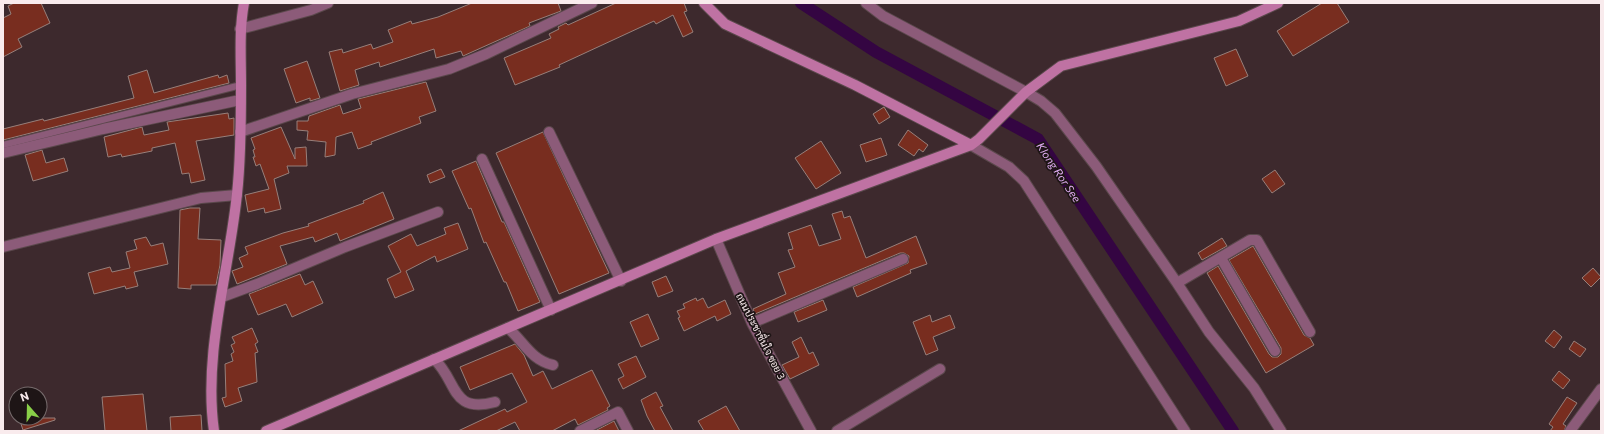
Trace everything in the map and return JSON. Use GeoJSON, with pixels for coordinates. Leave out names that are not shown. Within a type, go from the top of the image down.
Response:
{"type":"FeatureCollection","features":[{"type":"Feature","properties":{"kind":"street"},"geometry":{"type":"LineString","coordinates":[[214,431],[212,355],[237,195],[241,85],[240,29],[244,3]]}},
{"type":"Feature","properties":{"kind":"street"},"geometry":{"type":"LineString","coordinates":[[240,29],[311,10],[328,3]]}},
{"type":"Feature","properties":{"kind":"street"},"geometry":{"type":"LineString","coordinates":[[240,132],[352,94],[449,69],[486,54],[592,3]]}},
{"type":"Feature","properties":{"kind":"street"},"geometry":{"type":"LineString","coordinates":[[704,3],[725,24],[975,142],[1009,167],[1024,181],[1185,431]]}},
{"type":"Feature","properties":{"kind":"street"},"geometry":{"type":"LineString","coordinates":[[866,3],[883,16],[1023,95],[1041,101],[1055,114],[1096,166],[1209,332],[1254,388],[1281,431]]}},
{"type":"Feature","properties":{"kind":"street"},"geometry":{"type":"LineString","coordinates":[[266,431],[621,281],[716,239],[975,142],[1023,95],[1061,66],[1239,21],[1278,3]]}},
{"type":"Feature","properties":{"kind":"street"},"geometry":{"type":"LineString","coordinates":[[3,153],[103,129],[240,100]]}},
{"type":"Feature","properties":{"kind":"street"},"geometry":{"type":"LineString","coordinates":[[549,132],[621,281]]}},
{"type":"Feature","properties":{"kind":"street"},"geometry":{"type":"LineString","coordinates":[[482,160],[551,310]]}},
{"type":"Feature","properties":{"kind":"street"},"geometry":{"type":"LineString","coordinates":[[3,247],[201,198],[237,195]]}},
{"type":"Feature","properties":{"kind":"street"},"geometry":{"type":"LineString","coordinates":[[222,297],[345,247],[438,212]]}},
{"type":"Feature","properties":{"kind":"street","name":"ถนนประชาชื่นใจ ซอย 3"},"geometry":{"type":"LineString","coordinates":[[716,239],[752,323],[811,431]]}},
{"type":"Feature","properties":{"kind":"street"},"geometry":{"type":"LineString","coordinates":[[1177,283],[1250,240],[1259,241],[1310,332]]}},
{"type":"Feature","properties":{"kind":"street"},"geometry":{"type":"LineString","coordinates":[[1221,258],[1275,351]]}},
{"type":"Feature","properties":{"kind":"street"},"geometry":{"type":"LineString","coordinates":[[752,323],[903,259]]}},
{"type":"Feature","properties":{"kind":"street"},"geometry":{"type":"LineString","coordinates":[[508,328],[523,342],[532,356],[553,365]]}},
{"type":"Feature","properties":{"kind":"street"},"geometry":{"type":"LineString","coordinates":[[434,359],[442,368],[456,394],[462,400],[477,405],[495,402]]}},
{"type":"Feature","properties":{"kind":"street"},"geometry":{"type":"LineString","coordinates":[[837,431],[940,369]]}},
{"type":"Feature","properties":{"kind":"street"},"geometry":{"type":"LineString","coordinates":[[1570,431],[1601,389]]}},
{"type":"Feature","properties":{"kind":"street"},"geometry":{"type":"LineString","coordinates":[[580,431],[618,412],[628,431]]}},
{"type":"Feature","properties":{"kind":"lane"},"geometry":{"type":"LineString","coordinates":[[3,145],[241,85]]}},
{"type":"Feature","properties":{"kind":"building"},"geometry":{"type":"Polygon","coordinates":[[[14,3],[41,3],[50,23],[18,39],[22,47],[3,57],[3,18],[11,14],[8,6],[14,3]]]}},
{"type":"Feature","properties":{"kind":"building"},"geometry":{"type":"Polygon","coordinates":[[[472,3],[558,3],[561,11],[529,23],[530,26],[463,56],[461,51],[436,58],[434,49],[380,67],[379,62],[355,70],[359,85],[340,91],[329,52],[342,49],[343,53],[371,44],[373,49],[393,42],[388,30],[411,21],[412,24],[438,17],[472,3]]]}},
{"type":"Feature","properties":{"kind":"building"},"geometry":{"type":"Polygon","coordinates":[[[616,3],[684,3],[687,11],[684,12],[693,32],[683,37],[673,15],[656,24],[654,21],[559,65],[560,67],[515,85],[504,58],[551,38],[549,34],[559,29],[558,27],[566,23],[568,25],[616,3]]]}},
{"type":"Feature","properties":{"kind":"building"},"geometry":{"type":"Polygon","coordinates":[[[1322,3],[1337,3],[1349,22],[1293,56],[1277,31],[1322,3]]]}},
{"type":"Feature","properties":{"kind":"building"},"geometry":{"type":"Polygon","coordinates":[[[1236,49],[1248,76],[1226,86],[1214,58],[1236,49]]]}},
{"type":"Feature","properties":{"kind":"building"},"geometry":{"type":"Polygon","coordinates":[[[307,61],[320,98],[310,101],[310,98],[296,103],[284,69],[307,61]]]}},
{"type":"Feature","properties":{"kind":"building"},"geometry":{"type":"Polygon","coordinates":[[[147,70],[154,93],[218,75],[219,78],[227,75],[229,83],[3,140],[3,129],[43,119],[44,121],[134,98],[128,76],[147,70]]]}},
{"type":"Feature","properties":{"kind":"building"},"geometry":{"type":"Polygon","coordinates":[[[426,82],[436,111],[419,117],[421,123],[371,142],[372,144],[358,149],[352,132],[336,137],[335,155],[325,157],[326,142],[307,140],[308,131],[297,130],[297,121],[308,121],[309,116],[340,105],[343,114],[361,108],[358,99],[426,82]]]}},
{"type":"Feature","properties":{"kind":"building"},"geometry":{"type":"Polygon","coordinates":[[[884,107],[890,117],[879,124],[873,114],[884,107]]]}},
{"type":"Feature","properties":{"kind":"building"},"geometry":{"type":"Polygon","coordinates":[[[228,113],[229,119],[234,118],[234,135],[196,141],[205,180],[191,183],[189,173],[182,174],[175,143],[152,148],[152,151],[122,157],[121,154],[108,157],[104,137],[142,127],[144,135],[169,130],[167,122],[228,113]]]}},
{"type":"Feature","properties":{"kind":"building"},"geometry":{"type":"Polygon","coordinates":[[[281,127],[295,159],[295,148],[306,147],[307,166],[287,166],[289,173],[274,179],[281,209],[265,213],[264,208],[248,212],[245,195],[269,189],[260,164],[256,166],[253,157],[255,157],[253,150],[255,149],[251,138],[281,127]]]}},
{"type":"Feature","properties":{"kind":"building"},"geometry":{"type":"Polygon","coordinates":[[[908,130],[928,145],[923,152],[919,149],[914,156],[898,145],[908,130]]]}},
{"type":"Feature","properties":{"kind":"building"},"geometry":{"type":"Polygon","coordinates":[[[543,132],[609,273],[559,294],[496,153],[543,132]]]}},
{"type":"Feature","properties":{"kind":"building"},"geometry":{"type":"Polygon","coordinates":[[[881,138],[887,155],[866,162],[860,145],[881,138]]]}},
{"type":"Feature","properties":{"kind":"building"},"geometry":{"type":"Polygon","coordinates":[[[821,141],[841,173],[816,189],[795,158],[821,141]]]}},
{"type":"Feature","properties":{"kind":"building"},"geometry":{"type":"Polygon","coordinates":[[[42,150],[46,163],[64,158],[68,171],[33,181],[25,155],[42,150]]]}},
{"type":"Feature","properties":{"kind":"building"},"geometry":{"type":"Polygon","coordinates":[[[476,161],[502,222],[504,222],[540,302],[518,311],[506,282],[504,282],[486,242],[484,243],[471,208],[469,209],[452,171],[476,161]]]}},
{"type":"Feature","properties":{"kind":"building"},"geometry":{"type":"Polygon","coordinates":[[[441,169],[445,177],[430,183],[427,175],[441,169]]]}},
{"type":"Feature","properties":{"kind":"building"},"geometry":{"type":"Polygon","coordinates":[[[1275,170],[1285,184],[1272,193],[1262,179],[1275,170]]]}},
{"type":"Feature","properties":{"kind":"building"},"geometry":{"type":"Polygon","coordinates":[[[383,192],[394,219],[340,241],[337,233],[315,242],[313,237],[280,246],[287,264],[237,284],[232,271],[243,267],[239,258],[248,254],[245,247],[283,233],[309,226],[308,224],[364,203],[363,201],[383,192]]]}},
{"type":"Feature","properties":{"kind":"building"},"geometry":{"type":"Polygon","coordinates":[[[200,208],[198,239],[221,240],[220,265],[216,285],[191,285],[191,289],[178,288],[180,210],[200,208]]]}},
{"type":"Feature","properties":{"kind":"building"},"geometry":{"type":"Polygon","coordinates":[[[842,211],[844,218],[850,216],[866,258],[916,236],[927,264],[910,270],[911,273],[857,297],[853,287],[908,263],[909,256],[904,253],[900,253],[755,314],[753,309],[786,294],[778,273],[795,267],[788,250],[793,249],[788,233],[811,225],[819,246],[841,239],[832,214],[842,211]]]}},
{"type":"Feature","properties":{"kind":"building"},"geometry":{"type":"Polygon","coordinates":[[[458,223],[468,249],[437,262],[435,256],[406,271],[414,290],[395,298],[387,279],[401,272],[388,246],[411,234],[417,246],[446,234],[444,228],[458,223]]]}},
{"type":"Feature","properties":{"kind":"building"},"geometry":{"type":"Polygon","coordinates":[[[146,237],[151,246],[163,243],[168,264],[134,272],[138,286],[126,289],[125,286],[94,294],[88,273],[110,267],[112,272],[130,268],[126,252],[137,249],[134,240],[146,237]]]}},
{"type":"Feature","properties":{"kind":"building"},"geometry":{"type":"Polygon","coordinates":[[[1222,238],[1227,246],[1202,260],[1198,253],[1222,238]]]}},
{"type":"Feature","properties":{"kind":"building"},"geometry":{"type":"Polygon","coordinates":[[[1253,246],[1304,335],[1310,338],[1314,345],[1266,373],[1207,273],[1218,266],[1269,354],[1272,357],[1278,357],[1281,354],[1281,348],[1229,260],[1253,246]]]}},
{"type":"Feature","properties":{"kind":"building"},"geometry":{"type":"Polygon","coordinates":[[[1593,268],[1601,277],[1591,287],[1582,278],[1593,268]]]}},
{"type":"Feature","properties":{"kind":"building"},"geometry":{"type":"Polygon","coordinates":[[[300,274],[305,285],[313,281],[323,303],[292,317],[286,304],[258,315],[249,294],[300,274]]]}},
{"type":"Feature","properties":{"kind":"building"},"geometry":{"type":"Polygon","coordinates":[[[666,276],[673,291],[658,297],[652,282],[666,276]]]}},
{"type":"Feature","properties":{"kind":"building"},"geometry":{"type":"Polygon","coordinates":[[[696,298],[697,301],[703,298],[708,308],[725,300],[731,314],[717,321],[715,316],[684,331],[678,318],[680,317],[677,311],[685,308],[683,304],[696,298]]]}},
{"type":"Feature","properties":{"kind":"building"},"geometry":{"type":"Polygon","coordinates":[[[823,300],[827,310],[798,322],[794,312],[823,300]]]}},
{"type":"Feature","properties":{"kind":"building"},"geometry":{"type":"Polygon","coordinates":[[[648,314],[659,339],[641,347],[630,322],[648,314]]]}},
{"type":"Feature","properties":{"kind":"building"},"geometry":{"type":"Polygon","coordinates":[[[930,315],[932,322],[950,315],[955,328],[933,337],[938,350],[926,355],[913,322],[930,315]]]}},
{"type":"Feature","properties":{"kind":"building"},"geometry":{"type":"Polygon","coordinates":[[[252,328],[258,342],[255,344],[258,352],[255,353],[257,382],[238,388],[242,401],[225,407],[222,398],[226,397],[225,364],[233,361],[231,354],[234,352],[231,345],[235,343],[232,337],[252,328]]]}},
{"type":"Feature","properties":{"kind":"building"},"geometry":{"type":"Polygon","coordinates":[[[1554,330],[1562,337],[1554,348],[1545,341],[1554,330]]]}},
{"type":"Feature","properties":{"kind":"building"},"geometry":{"type":"Polygon","coordinates":[[[801,337],[809,354],[813,352],[819,365],[790,379],[782,365],[799,357],[792,342],[801,337]]]}},
{"type":"Feature","properties":{"kind":"building"},"geometry":{"type":"Polygon","coordinates":[[[1574,341],[1586,349],[1580,357],[1569,349],[1574,341]]]}},
{"type":"Feature","properties":{"kind":"building"},"geometry":{"type":"Polygon","coordinates":[[[515,344],[524,355],[533,376],[543,371],[552,389],[592,370],[610,406],[607,408],[608,410],[578,425],[575,419],[552,431],[520,431],[515,422],[496,431],[458,431],[505,409],[507,412],[527,402],[512,373],[470,390],[460,367],[515,344]]]}},
{"type":"Feature","properties":{"kind":"building"},"geometry":{"type":"Polygon","coordinates":[[[636,356],[646,377],[623,389],[618,379],[624,376],[618,364],[636,356]]]}},
{"type":"Feature","properties":{"kind":"building"},"geometry":{"type":"Polygon","coordinates":[[[1559,371],[1570,380],[1563,389],[1552,380],[1559,371]]]}},
{"type":"Feature","properties":{"kind":"building"},"geometry":{"type":"Polygon","coordinates":[[[656,392],[663,406],[660,407],[673,431],[655,431],[647,416],[641,400],[656,392]]]}},
{"type":"Feature","properties":{"kind":"building"},"geometry":{"type":"Polygon","coordinates":[[[143,394],[147,431],[105,431],[102,397],[143,394]]]}},
{"type":"Feature","properties":{"kind":"building"},"geometry":{"type":"Polygon","coordinates":[[[1567,397],[1577,403],[1563,424],[1566,426],[1564,431],[1550,431],[1553,427],[1549,424],[1567,397]]]}},
{"type":"Feature","properties":{"kind":"building"},"geometry":{"type":"Polygon","coordinates":[[[726,406],[740,431],[704,431],[698,421],[726,406]]]}},
{"type":"Feature","properties":{"kind":"building"},"geometry":{"type":"Polygon","coordinates":[[[201,415],[202,431],[171,431],[170,417],[201,415]]]}},
{"type":"Feature","properties":{"kind":"building"},"geometry":{"type":"Polygon","coordinates":[[[48,418],[55,418],[55,420],[48,422],[48,418]]]}},
{"type":"Feature","properties":{"kind":"building"},"geometry":{"type":"Polygon","coordinates":[[[614,421],[619,431],[595,431],[614,421]]]}},
{"type":"Feature","properties":{"kind":"building"},"geometry":{"type":"Polygon","coordinates":[[[22,426],[36,426],[23,430],[22,426]]]}},
{"type":"Feature","properties":{"kind":"waterway","name":"Klong Ror See"},"geometry":{"type":"LineString","coordinates":[[801,3],[876,52],[1038,139],[1233,431]]}}]}
